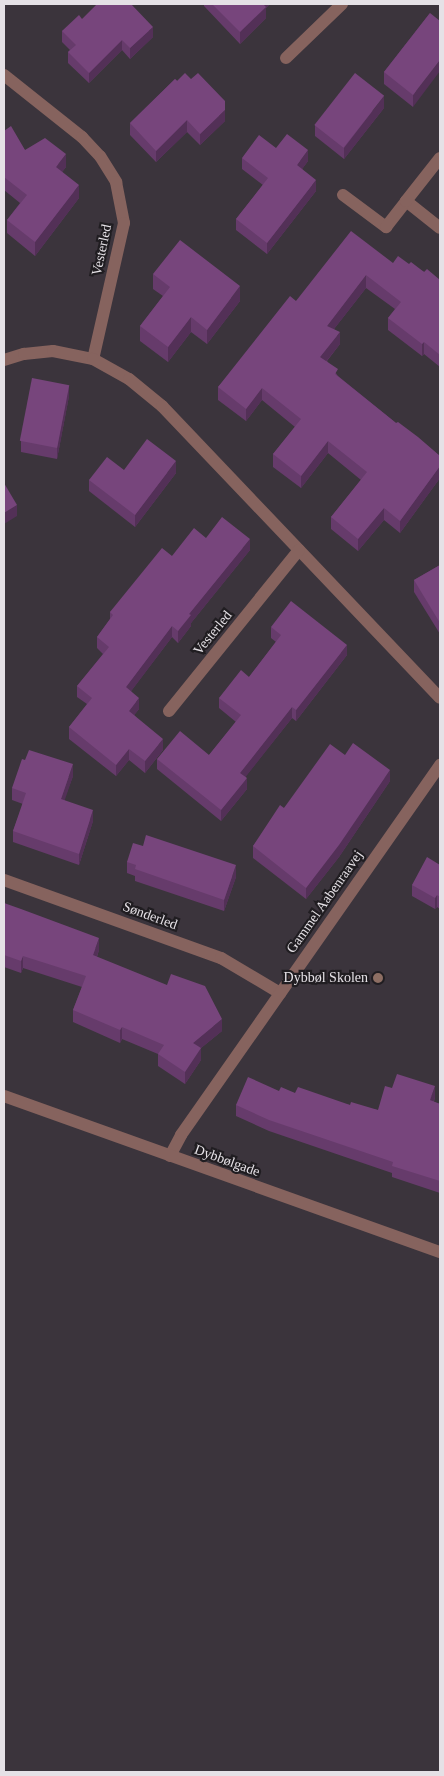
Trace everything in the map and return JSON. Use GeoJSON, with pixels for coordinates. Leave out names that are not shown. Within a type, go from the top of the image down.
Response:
{"type":"FeatureCollection","features":[{"type":"Feature","properties":{"kind":"street"},"geometry":{"type":"LineString","coordinates":[[286,58],[342,4]]}},
{"type":"Feature","properties":{"kind":"street","name":"Vesterled"},"geometry":{"type":"LineString","coordinates":[[4,75],[82,137],[100,156],[116,182],[124,223],[93,359]]}},
{"type":"Feature","properties":{"kind":"street"},"geometry":{"type":"LineString","coordinates":[[343,194],[386,226],[440,158]]}},
{"type":"Feature","properties":{"kind":"street"},"geometry":{"type":"LineString","coordinates":[[406,201],[440,228]]}},
{"type":"Feature","properties":{"kind":"street"},"geometry":{"type":"LineString","coordinates":[[4,360],[24,354],[53,351],[93,359],[129,380],[162,406],[440,698]]}},
{"type":"Feature","properties":{"kind":"street","name":"Vesterled"},"geometry":{"type":"LineString","coordinates":[[169,711],[299,550]]}},
{"type":"Feature","properties":{"kind":"street","name":"Gammel Aabenraavej"},"geometry":{"type":"LineString","coordinates":[[170,1156],[181,1135],[440,765]]}},
{"type":"Feature","properties":{"kind":"street","name":"Sønderled"},"geometry":{"type":"LineString","coordinates":[[4,880],[221,958],[280,993]]}},
{"type":"Feature","properties":{"kind":"street","name":"Dybbølgade"},"geometry":{"type":"LineString","coordinates":[[4,1096],[440,1252]]}},
{"type":"Feature","properties":{"kind":"building"},"geometry":{"type":"Polygon","coordinates":[[[97,4],[131,4],[153,27],[130,48],[122,40],[89,73],[68,52],[76,45],[62,31],[79,15],[82,19],[97,4]]]}},
{"type":"Feature","properties":{"kind":"building"},"geometry":{"type":"Polygon","coordinates":[[[212,4],[263,4],[266,7],[240,32],[212,4]]]}},
{"type":"Feature","properties":{"kind":"building"},"geometry":{"type":"Polygon","coordinates":[[[430,13],[440,21],[440,60],[413,95],[384,72],[430,13]]]}},
{"type":"Feature","properties":{"kind":"building"},"geometry":{"type":"Polygon","coordinates":[[[185,73],[191,79],[198,73],[225,101],[225,110],[200,134],[187,120],[156,151],[130,123],[175,79],[177,81],[185,73]]]}},
{"type":"Feature","properties":{"kind":"building"},"geometry":{"type":"Polygon","coordinates":[[[355,73],[384,96],[344,148],[314,125],[355,73]]]}},
{"type":"Feature","properties":{"kind":"building"},"geometry":{"type":"Polygon","coordinates":[[[11,126],[25,150],[45,138],[66,154],[56,167],[79,185],[35,242],[7,220],[27,195],[4,177],[4,131],[11,126]]]}},
{"type":"Feature","properties":{"kind":"building"},"geometry":{"type":"Polygon","coordinates":[[[287,134],[308,150],[297,165],[316,180],[267,243],[236,219],[268,178],[242,158],[259,135],[276,148],[287,134]]]}},
{"type":"Feature","properties":{"kind":"building"},"geometry":{"type":"Polygon","coordinates":[[[351,231],[393,263],[398,256],[409,264],[411,262],[424,272],[427,269],[440,280],[440,355],[388,318],[401,302],[366,275],[327,326],[340,332],[320,357],[338,369],[335,374],[440,456],[440,466],[400,521],[384,508],[358,539],[331,517],[367,472],[328,441],[301,476],[273,454],[301,419],[262,388],[246,409],[218,387],[290,296],[296,301],[351,231]]]}},
{"type":"Feature","properties":{"kind":"building"},"geometry":{"type":"Polygon","coordinates":[[[180,240],[240,286],[207,330],[191,317],[168,347],[140,326],[170,287],[153,274],[180,240]]]}},
{"type":"Feature","properties":{"kind":"building"},"geometry":{"type":"Polygon","coordinates":[[[32,378],[69,385],[57,448],[20,441],[32,378]]]}},
{"type":"Feature","properties":{"kind":"building"},"geometry":{"type":"Polygon","coordinates":[[[147,439],[176,461],[135,515],[89,480],[107,457],[124,470],[147,439]]]}},
{"type":"Feature","properties":{"kind":"building"},"geometry":{"type":"Polygon","coordinates":[[[4,483],[17,505],[4,513],[4,483]]]}},
{"type":"Feature","properties":{"kind":"building"},"geometry":{"type":"Polygon","coordinates":[[[222,517],[250,539],[189,614],[191,615],[178,631],[172,626],[126,687],[139,698],[129,711],[163,739],[145,761],[129,749],[116,765],[69,727],[92,698],[77,686],[109,647],[97,637],[113,615],[110,612],[162,548],[172,556],[194,528],[206,538],[222,517]]]}},
{"type":"Feature","properties":{"kind":"building"},"geometry":{"type":"Polygon","coordinates":[[[440,565],[440,623],[414,580],[440,565]]]}},
{"type":"Feature","properties":{"kind":"building"},"geometry":{"type":"Polygon","coordinates":[[[291,601],[347,645],[296,710],[292,707],[240,773],[247,778],[221,810],[157,759],[180,731],[209,755],[241,715],[219,698],[241,670],[249,677],[281,635],[271,627],[291,601]]]}},
{"type":"Feature","properties":{"kind":"building"},"geometry":{"type":"Polygon","coordinates":[[[353,743],[390,770],[339,845],[306,888],[253,846],[280,805],[284,808],[330,744],[345,755],[353,743]]]}},
{"type":"Feature","properties":{"kind":"building"},"geometry":{"type":"Polygon","coordinates":[[[29,750],[73,764],[61,799],[93,810],[79,854],[13,831],[26,793],[12,788],[22,759],[25,760],[29,750]]]}},
{"type":"Feature","properties":{"kind":"building"},"geometry":{"type":"Polygon","coordinates":[[[146,835],[236,865],[224,900],[135,869],[136,865],[127,862],[133,843],[143,846],[146,835]]]}},
{"type":"Feature","properties":{"kind":"building"},"geometry":{"type":"Polygon","coordinates":[[[427,857],[440,865],[440,897],[437,895],[435,898],[412,885],[427,857]]]}},
{"type":"Feature","properties":{"kind":"building"},"geometry":{"type":"Polygon","coordinates":[[[4,903],[99,938],[93,955],[167,985],[171,974],[205,986],[222,1019],[193,1043],[201,1048],[185,1072],[158,1054],[164,1045],[122,1027],[120,1030],[73,1010],[86,976],[23,956],[21,961],[4,955],[4,903]]]}},
{"type":"Feature","properties":{"kind":"building"},"geometry":{"type":"Polygon","coordinates":[[[397,1074],[435,1086],[430,1100],[440,1104],[440,1181],[392,1166],[393,1162],[269,1120],[236,1105],[248,1077],[279,1091],[281,1087],[295,1093],[298,1087],[350,1105],[351,1102],[378,1110],[385,1086],[392,1088],[397,1074]]]}},
{"type":"Feature","properties":{"kind":"place","name":"Dybbøl Skolen"},"geometry":{"type":"Point","coordinates":[378,978]}}]}
